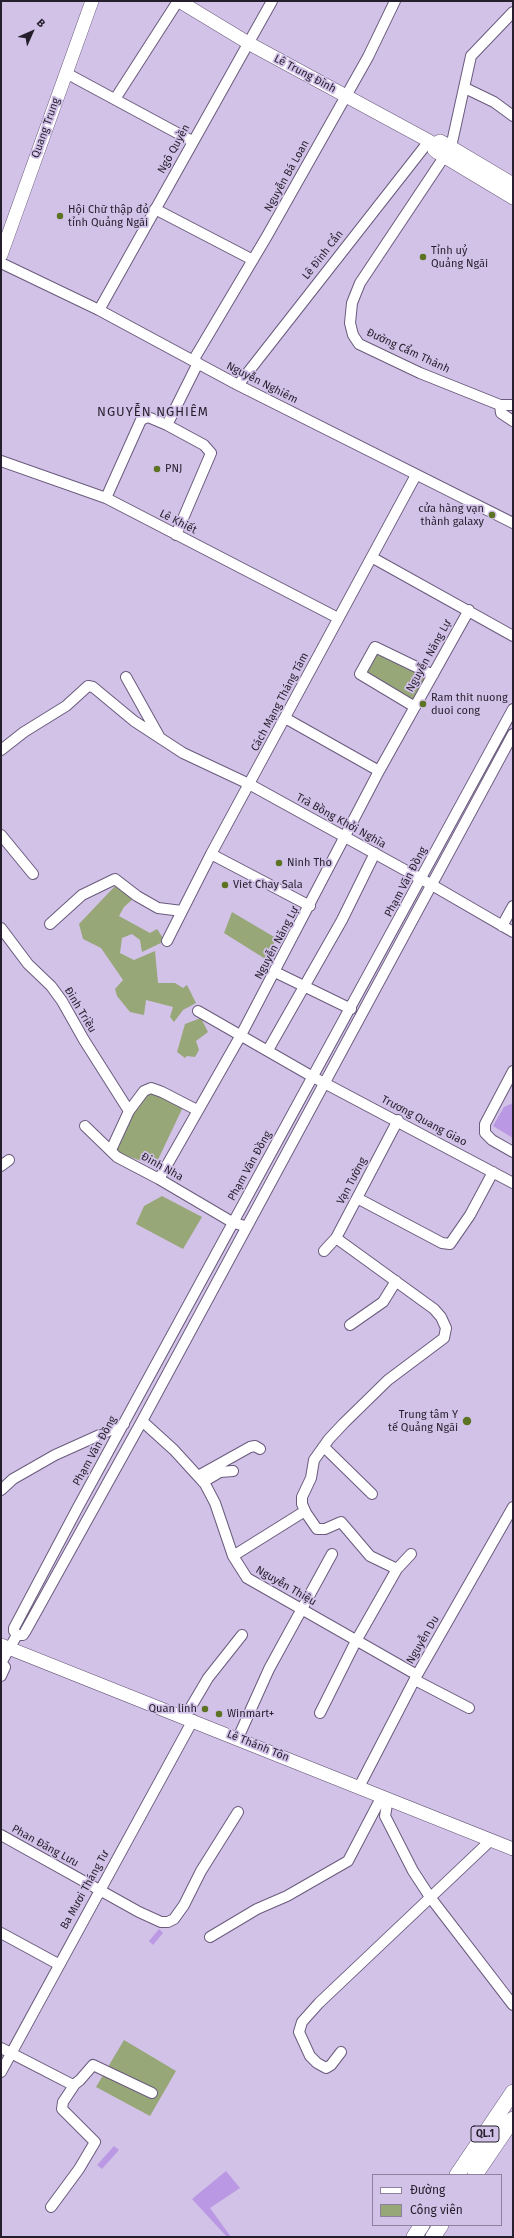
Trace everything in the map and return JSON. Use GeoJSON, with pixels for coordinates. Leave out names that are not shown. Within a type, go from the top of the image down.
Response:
{"type":"FeatureCollection","features":[{"type":"Feature","properties":{"kind":"highway","name":"QL.1"},"geometry":{"type":"LineString","coordinates":[[457,2174],[513,2092]]}},
{"type":"Feature","properties":{"kind":"highway","name":"QL.1"},"geometry":{"type":"LineString","coordinates":[[476,2174],[513,2118]]}},
{"type":"Feature","properties":{"kind":"highway"},"geometry":{"type":"LineString","coordinates":[[414,2237],[421,2226]]}},
{"type":"Feature","properties":{"kind":"highway"},"geometry":{"type":"LineString","coordinates":[[433,2237],[440,2226]]}},
{"type":"Feature","properties":{"kind":"main road","name":"Quang Trung"},"geometry":{"type":"LineString","coordinates":[[1,255],[92,1]]}},
{"type":"Feature","properties":{"kind":"main road","name":"Lê Trung Đình"},"geometry":{"type":"LineString","coordinates":[[178,1],[250,44],[431,142],[440,142],[448,152],[505,181],[513,198]]}},
{"type":"Feature","properties":{"kind":"main road","name":"Lê Thánh Tôn"},"geometry":{"type":"LineString","coordinates":[[5,1647],[238,1738],[513,1849]]}},
{"type":"Feature","properties":{"kind":"street"},"geometry":{"type":"LineString","coordinates":[[116,99],[178,1]]}},
{"type":"Feature","properties":{"kind":"street","name":"Ngô Quyền"},"geometry":{"type":"LineString","coordinates":[[99,310],[192,141],[250,44],[272,1]]}},
{"type":"Feature","properties":{"kind":"street","name":"Nguyễn Bá Loan"},"geometry":{"type":"LineString","coordinates":[[167,425],[196,361],[368,57],[393,2]]}},
{"type":"Feature","properties":{"kind":"street","name":"Đường Cẩm Thành"},"geometry":{"type":"LineString","coordinates":[[513,12],[471,56],[466,88],[448,152],[360,283],[352,303],[350,323],[353,335],[359,344],[420,372],[500,404],[513,405]]}},
{"type":"Feature","properties":{"kind":"street"},"geometry":{"type":"LineString","coordinates":[[66,73],[192,141]]}},
{"type":"Feature","properties":{"kind":"street"},"geometry":{"type":"LineString","coordinates":[[466,88],[494,102],[513,116]]}},
{"type":"Feature","properties":{"kind":"street","name":"Lê Đình Cẩn"},"geometry":{"type":"LineString","coordinates":[[238,385],[431,142]]}},
{"type":"Feature","properties":{"kind":"street"},"geometry":{"type":"LineString","coordinates":[[155,209],[253,260]]}},
{"type":"Feature","properties":{"kind":"street","name":"Nguyễn Nghiêm"},"geometry":{"type":"LineString","coordinates":[[1,263],[99,310],[238,385],[513,524]]}},
{"type":"Feature","properties":{"kind":"street"},"geometry":{"type":"LineString","coordinates":[[500,404],[501,413],[513,421]]}},
{"type":"Feature","properties":{"kind":"street"},"geometry":{"type":"LineString","coordinates":[[106,498],[141,420],[148,417],[167,425],[204,445],[211,453],[176,535]]}},
{"type":"Feature","properties":{"kind":"street","name":"Lê Khiết"},"geometry":{"type":"LineString","coordinates":[[1,461],[106,498],[338,618]]}},
{"type":"Feature","properties":{"kind":"street","name":"Cách Mạng Tháng Tám"},"geometry":{"type":"LineString","coordinates":[[167,941],[211,854],[338,618],[373,558],[416,475]]}},
{"type":"Feature","properties":{"kind":"street"},"geometry":{"type":"LineString","coordinates":[[373,558],[469,610],[513,636]]}},
{"type":"Feature","properties":{"kind":"street","name":"Nguyễn Năng Lự"},"geometry":{"type":"LineString","coordinates":[[159,1178],[241,1035],[380,770],[469,610]]}},
{"type":"Feature","properties":{"kind":"street"},"geometry":{"type":"LineString","coordinates":[[415,707],[360,674],[376,647],[433,675]]}},
{"type":"Feature","properties":{"kind":"street"},"geometry":{"type":"LineString","coordinates":[[126,677],[160,739]]}},
{"type":"Feature","properties":{"kind":"street","name":"Trà Bồng Khởi Nghĩa"},"geometry":{"type":"LineString","coordinates":[[1,750],[24,732],[66,706],[90,686],[134,721],[160,739],[217,770],[249,784],[432,885]]}},
{"type":"Feature","properties":{"kind":"street","name":"Phạm Văn Đồng"},"geometry":{"type":"LineString","coordinates":[[17,1635],[14,1632],[14,1628],[77,1509],[232,1222],[351,1009],[513,709]]}},
{"type":"Feature","properties":{"kind":"street"},"geometry":{"type":"LineString","coordinates":[[285,718],[380,770]]}},
{"type":"Feature","properties":{"kind":"street"},"geometry":{"type":"LineString","coordinates":[[501,731],[512,736]]}},
{"type":"Feature","properties":{"kind":"street","name":"Phạm Văn Đồng"},"geometry":{"type":"LineString","coordinates":[[1,1676],[5,1667],[1,1662],[5,1647],[17,1635],[22,1635],[25,1632],[142,1421],[167,1372],[512,736]]}},
{"type":"Feature","properties":{"kind":"street"},"geometry":{"type":"LineString","coordinates":[[1,835],[33,874]]}},
{"type":"Feature","properties":{"kind":"street"},"geometry":{"type":"LineString","coordinates":[[268,1050],[342,920],[375,853]]}},
{"type":"Feature","properties":{"kind":"street"},"geometry":{"type":"LineString","coordinates":[[211,854],[310,906]]}},
{"type":"Feature","properties":{"kind":"street"},"geometry":{"type":"LineString","coordinates":[[50,924],[82,895],[115,879],[137,896],[158,908],[182,911]]}},
{"type":"Feature","properties":{"kind":"street"},"geometry":{"type":"LineString","coordinates":[[432,885],[513,932]]}},
{"type":"Feature","properties":{"kind":"street"},"geometry":{"type":"LineString","coordinates":[[502,926],[513,906]]}},
{"type":"Feature","properties":{"kind":"street","name":"Đinh Triều"},"geometry":{"type":"LineString","coordinates":[[1,928],[28,964],[51,986],[62,1001],[84,1040],[129,1111]]}},
{"type":"Feature","properties":{"kind":"street"},"geometry":{"type":"LineString","coordinates":[[275,972],[351,1009]]}},
{"type":"Feature","properties":{"kind":"street"},"geometry":{"type":"LineString","coordinates":[[198,1012],[268,1050],[313,1077]]}},
{"type":"Feature","properties":{"kind":"street"},"geometry":{"type":"LineString","coordinates":[[513,1071],[485,1124],[485,1133],[492,1140],[513,1152]]}},
{"type":"Feature","properties":{"kind":"street","name":"Trương Quang Giao"},"geometry":{"type":"LineString","coordinates":[[313,1077],[398,1120],[513,1183]]}},
{"type":"Feature","properties":{"kind":"street"},"geometry":{"type":"LineString","coordinates":[[111,1150],[129,1111],[144,1091],[151,1088],[197,1110]]}},
{"type":"Feature","properties":{"kind":"street","name":"Vạn Tường"},"geometry":{"type":"LineString","coordinates":[[324,1250],[336,1238],[398,1120]]}},
{"type":"Feature","properties":{"kind":"street","name":"Đinh Nha"},"geometry":{"type":"LineString","coordinates":[[85,1126],[117,1157],[159,1178],[232,1222],[247,1227]]}},
{"type":"Feature","properties":{"kind":"street"},"geometry":{"type":"LineString","coordinates":[[357,1198],[442,1243],[450,1244],[470,1215],[493,1172]]}},
{"type":"Feature","properties":{"kind":"street"},"geometry":{"type":"LineString","coordinates":[[336,1238],[434,1309],[442,1317],[446,1328],[444,1338],[388,1380],[344,1422],[314,1460],[311,1478],[302,1496],[305,1511],[311,1523],[320,1530],[341,1522],[370,1556],[397,1569]]}},
{"type":"Feature","properties":{"kind":"street"},"geometry":{"type":"LineString","coordinates":[[350,1325],[383,1302],[396,1281]]}},
{"type":"Feature","properties":{"kind":"street"},"geometry":{"type":"LineString","coordinates":[[155,1366],[167,1372]]}},
{"type":"Feature","properties":{"kind":"street","name":"Nguyễn Thiệu"},"geometry":{"type":"LineString","coordinates":[[142,1421],[200,1479],[215,1503],[234,1556],[247,1578],[470,1708]]}},
{"type":"Feature","properties":{"kind":"street"},"geometry":{"type":"LineString","coordinates":[[1,1490],[13,1479],[55,1455],[124,1424]]}},
{"type":"Feature","properties":{"kind":"street"},"geometry":{"type":"LineString","coordinates":[[200,1479],[250,1447],[255,1446],[260,1449]]}},
{"type":"Feature","properties":{"kind":"street"},"geometry":{"type":"LineString","coordinates":[[324,1446],[372,1494]]}},
{"type":"Feature","properties":{"kind":"street"},"geometry":{"type":"LineString","coordinates":[[200,1479],[220,1472],[233,1471]]}},
{"type":"Feature","properties":{"kind":"street","name":"Nguyễn Du"},"geometry":{"type":"LineString","coordinates":[[359,1787],[416,1677],[513,1507]]}},
{"type":"Feature","properties":{"kind":"street"},"geometry":{"type":"LineString","coordinates":[[77,1509],[89,1516]]}},
{"type":"Feature","properties":{"kind":"street"},"geometry":{"type":"LineString","coordinates":[[234,1556],[305,1511]]}},
{"type":"Feature","properties":{"kind":"street"},"geometry":{"type":"LineString","coordinates":[[238,1738],[269,1669],[332,1554]]}},
{"type":"Feature","properties":{"kind":"street"},"geometry":{"type":"LineString","coordinates":[[320,1713],[356,1641],[397,1569],[411,1554]]}},
{"type":"Feature","properties":{"kind":"street","name":"Ba Mươi Tháng Tư"},"geometry":{"type":"LineString","coordinates":[[1,2072],[12,2054],[58,1964],[189,1719],[208,1678],[242,1635]]}},
{"type":"Feature","properties":{"kind":"street"},"geometry":{"type":"LineString","coordinates":[[384,1798],[385,1816],[390,1829],[430,1897],[513,2005]]}},
{"type":"Feature","properties":{"kind":"street"},"geometry":{"type":"LineString","coordinates":[[210,1937],[257,1909],[287,1896],[348,1861],[384,1798]]}},
{"type":"Feature","properties":{"kind":"street","name":"Phan Đăng Lưu"},"geometry":{"type":"LineString","coordinates":[[1,1836],[153,1919],[165,1922],[172,1921],[184,1905],[201,1871],[238,1812]]}},
{"type":"Feature","properties":{"kind":"street"},"geometry":{"type":"LineString","coordinates":[[341,2052],[331,2065],[326,2068],[317,2063],[310,2056],[299,2032],[302,2022],[319,2003],[491,1840]]}},
{"type":"Feature","properties":{"kind":"street"},"geometry":{"type":"LineString","coordinates":[[1,1933],[58,1964]]}},
{"type":"Feature","properties":{"kind":"street"},"geometry":{"type":"LineString","coordinates":[[1,2048],[49,2074],[75,2084]]}},
{"type":"Feature","properties":{"kind":"street"},"geometry":{"type":"LineString","coordinates":[[51,2207],[79,2169],[95,2142],[62,2109],[63,2102],[75,2084],[93,2064],[152,2093]]}},
{"type":"Feature","properties":{"kind":"green space"},"geometry":{"type":"Polygon","coordinates":[[[378,643],[429,671],[414,700],[362,674],[378,643]]]}},
{"type":"Feature","properties":{"kind":"green space"},"geometry":{"type":"Polygon","coordinates":[[[117,884],[134,898],[124,907],[119,916],[150,933],[157,929],[165,941],[142,952],[140,940],[132,934],[122,938],[120,953],[134,960],[155,951],[158,983],[175,983],[183,988],[187,985],[196,1003],[183,1010],[174,1022],[170,1017],[173,1007],[146,1000],[144,1015],[130,1012],[117,996],[115,989],[123,980],[101,948],[83,939],[79,924],[117,884]]]}},
{"type":"Feature","properties":{"kind":"green space"},"geometry":{"type":"Polygon","coordinates":[[[232,912],[276,938],[267,960],[224,933],[232,912]]]}},
{"type":"Feature","properties":{"kind":"green space"},"geometry":{"type":"Polygon","coordinates":[[[201,1018],[208,1032],[196,1041],[199,1050],[195,1057],[187,1056],[185,1058],[177,1052],[185,1024],[201,1018]]]}},
{"type":"Feature","properties":{"kind":"green space"},"geometry":{"type":"Polygon","coordinates":[[[144,1087],[183,1107],[155,1166],[111,1150],[144,1087]]]}},
{"type":"Feature","properties":{"kind":"green space"},"geometry":{"type":"Polygon","coordinates":[[[162,1196],[202,1217],[183,1249],[136,1224],[144,1206],[162,1196]]]}},
{"type":"Feature","properties":{"kind":"green space"},"geometry":{"type":"Polygon","coordinates":[[[124,2040],[176,2071],[150,2116],[96,2087],[124,2040]]]}},
{"type":"Feature","properties":{"kind":"shaded area"},"geometry":{"type":"Polygon","coordinates":[[[513,1103],[513,1138],[493,1126],[504,1107],[513,1103]]]}},
{"type":"Feature","properties":{"kind":"shaded area"},"geometry":{"type":"Polygon","coordinates":[[[159,1929],[163,1933],[153,1945],[149,1941],[159,1929]]]}},
{"type":"Feature","properties":{"kind":"shaded area"},"geometry":{"type":"Polygon","coordinates":[[[114,2146],[119,2150],[102,2169],[97,2165],[114,2146]]]}},
{"type":"Feature","properties":{"kind":"shaded area"},"geometry":{"type":"Polygon","coordinates":[[[226,2171],[240,2188],[210,2208],[231,2237],[227,2237],[192,2199],[226,2171]]]}},
{"type":"Feature","properties":{"kind":"place","name":"Hội Chữ thập đỏ tỉnh Quảng Ngãi"},"geometry":{"type":"Point","coordinates":[60,216]}},
{"type":"Feature","properties":{"kind":"place","name":"Tỉnh uỷ Quảng Ngãi"},"geometry":{"type":"Point","coordinates":[423,257]}},
{"type":"Feature","properties":{"kind":"place","name":"PNJ"},"geometry":{"type":"Point","coordinates":[157,469]}},
{"type":"Feature","properties":{"kind":"place","name":"cửa hàng vạn thành galaxy"},"geometry":{"type":"Point","coordinates":[492,515]}},
{"type":"Feature","properties":{"kind":"place","name":"Ram thit nuong duoi cong"},"geometry":{"type":"Point","coordinates":[423,704]}},
{"type":"Feature","properties":{"kind":"place","name":"Ninh Tho"},"geometry":{"type":"Point","coordinates":[279,863]}},
{"type":"Feature","properties":{"kind":"place","name":"Viet Chay Sala"},"geometry":{"type":"Point","coordinates":[225,885]}},
{"type":"Feature","properties":{"kind":"place","name":"Trung tâm Y tế Quảng Ngãi"},"geometry":{"type":"Point","coordinates":[467,1421]}},
{"type":"Feature","properties":{"kind":"place","name":"Quan linh"},"geometry":{"type":"Point","coordinates":[205,1709]}},
{"type":"Feature","properties":{"kind":"place","name":"Winmart+"},"geometry":{"type":"Point","coordinates":[219,1714]}},
{"type":"Feature","properties":{"kind":"district","name":"NGUYỄN NGHIÊM"},"geometry":{"type":"Point","coordinates":[153,412]}}]}
